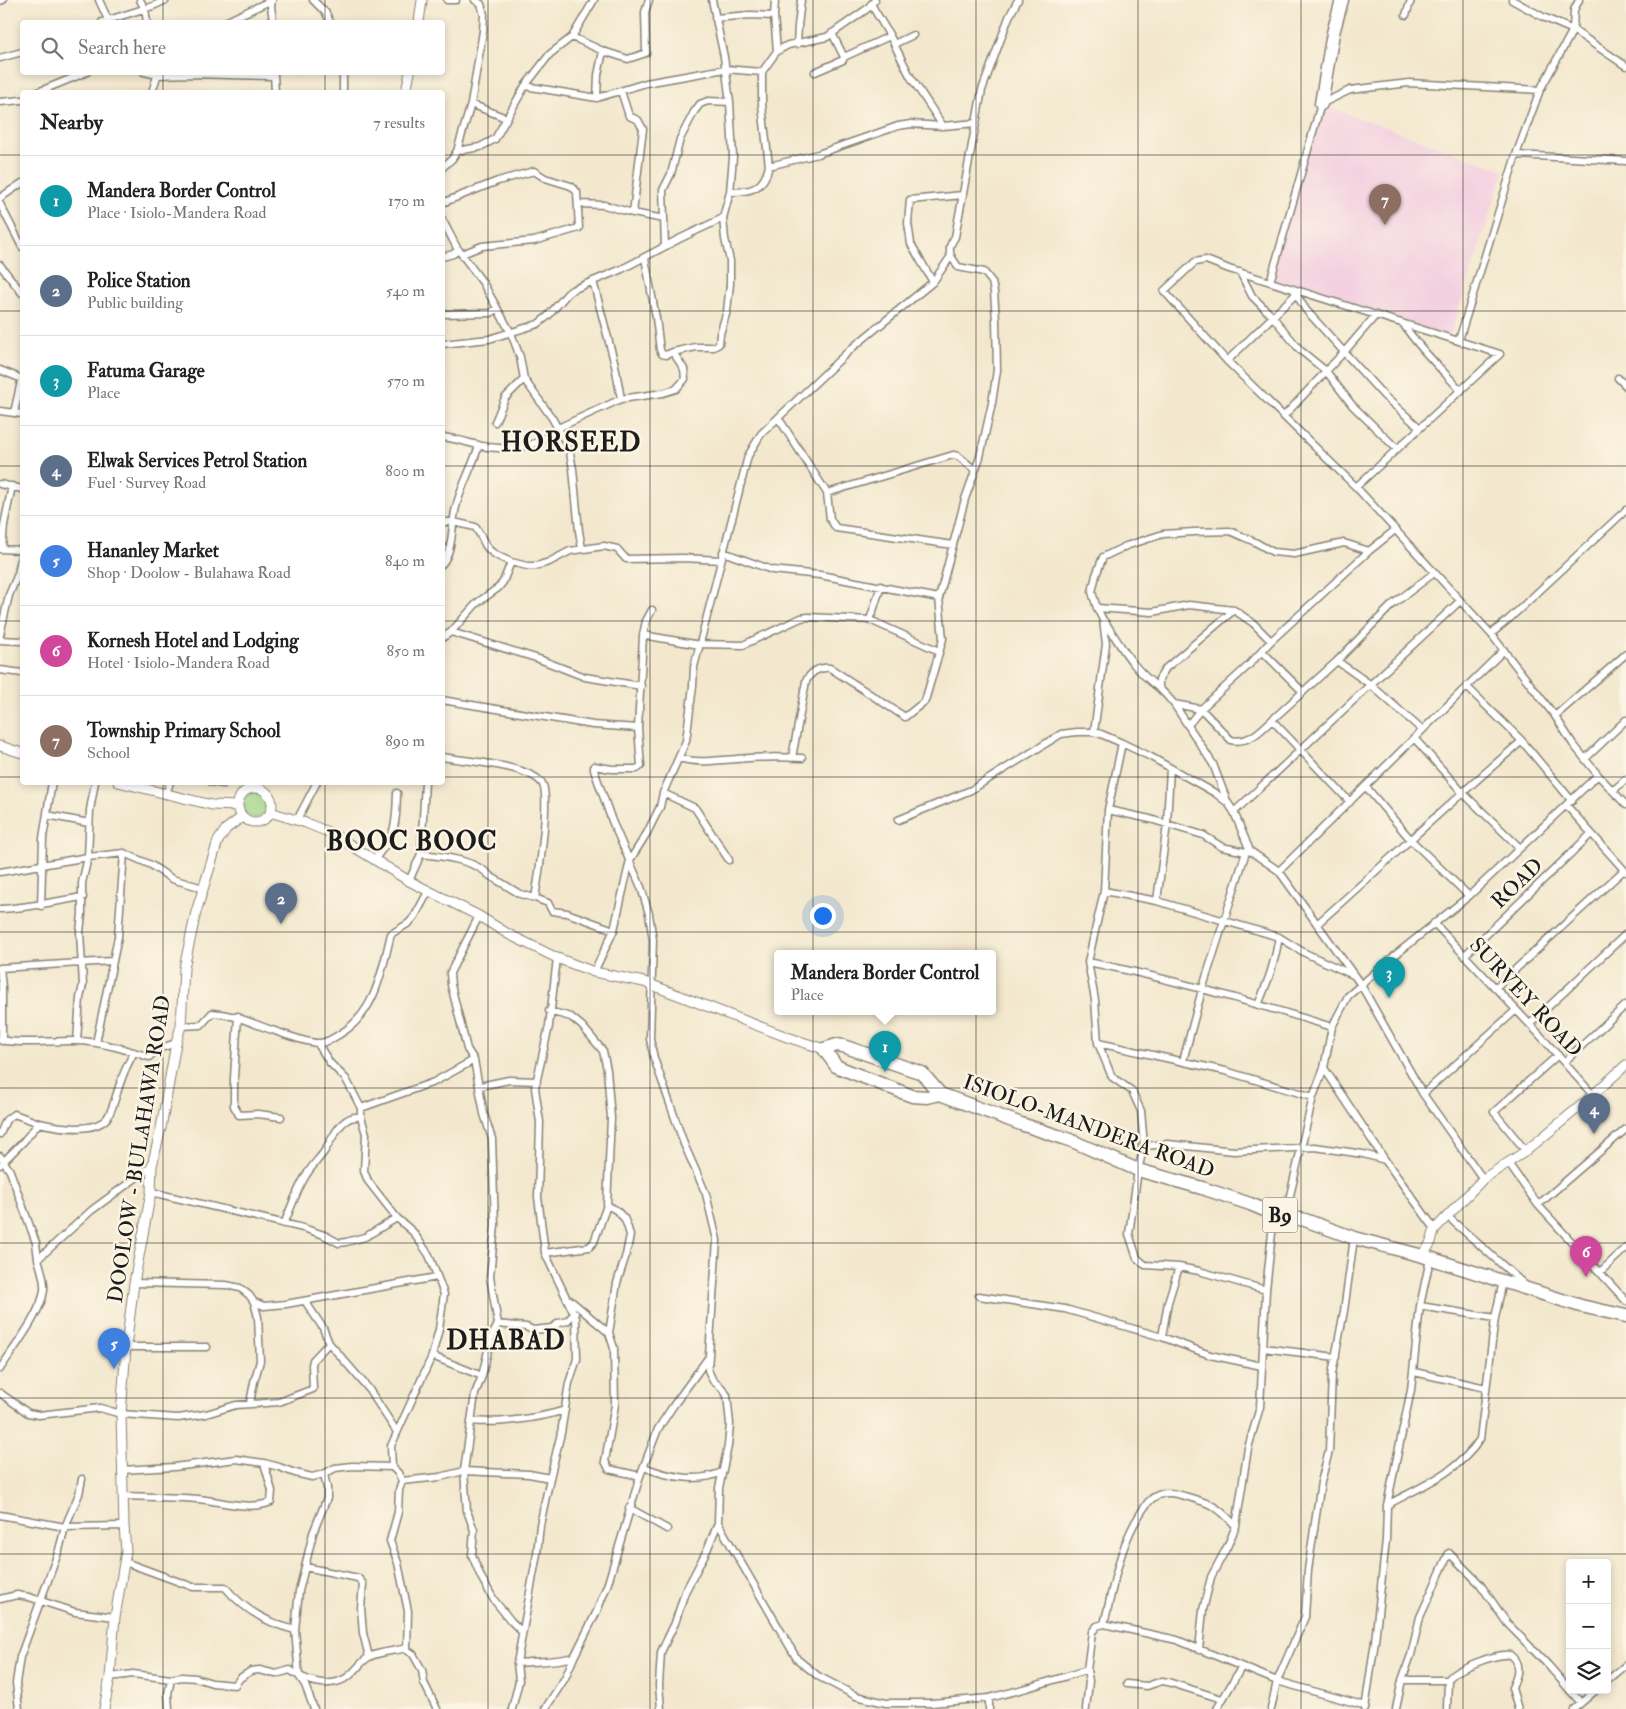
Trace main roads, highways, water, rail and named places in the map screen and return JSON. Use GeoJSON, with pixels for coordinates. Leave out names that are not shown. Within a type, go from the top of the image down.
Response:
{"type":"FeatureCollection","features":[{"type":"Feature","properties":{"kind":"highway"},"geometry":{"type":"LineString","coordinates":[[1321,104],[1333,33],[1342,0]]}},
{"type":"Feature","properties":{"kind":"highway","name":"B9"},"geometry":{"type":"LineString","coordinates":[[831,1046],[843,1046],[922,1073],[940,1094],[927,1097],[912,1096],[836,1066],[824,1049],[831,1046]]}},
{"type":"Feature","properties":{"kind":"highway","name":"ISIOLO-MANDERA ROAD"},"geometry":{"type":"LineString","coordinates":[[940,1094],[1070,1140],[1138,1170],[1279,1215],[1305,1220],[1354,1238],[1427,1257],[1503,1280],[1581,1306],[1626,1316]]}},
{"type":"Feature","properties":{"kind":"main road"},"geometry":{"type":"LineString","coordinates":[[418,20],[422,0]]}},
{"type":"Feature","properties":{"kind":"main road"},"geometry":{"type":"LineString","coordinates":[[406,90],[409,75]]}},
{"type":"Feature","properties":{"kind":"main road"},"geometry":{"type":"LineString","coordinates":[[0,746],[20,752]]}},
{"type":"Feature","properties":{"kind":"main road"},"geometry":{"type":"LineString","coordinates":[[129,785],[212,805],[237,806]]}},
{"type":"Feature","properties":{"kind":"main road"},"geometry":{"type":"LineString","coordinates":[[249,785],[260,788],[269,794],[272,804],[270,812],[259,822],[242,817],[237,806],[240,795],[249,785]]}},
{"type":"Feature","properties":{"kind":"main road"},"geometry":{"type":"LineString","coordinates":[[270,812],[333,834],[409,880],[556,958],[594,972],[644,982],[787,1037],[824,1049]]}},
{"type":"Feature","properties":{"kind":"main road","name":"DOOLOW - BULAHAWA ROAD"},"geometry":{"type":"LineString","coordinates":[[104,1709],[110,1677],[115,1616],[125,1562],[121,1414],[126,1347],[134,1283],[151,1192],[152,1166],[181,1026],[184,968],[189,939],[218,841],[226,829],[242,817]]}},
{"type":"Feature","properties":{"kind":"main road"},"geometry":{"type":"LineString","coordinates":[[1427,1257],[1435,1230],[1483,1179],[1526,1151],[1626,1065]]}},
{"type":"Feature","properties":{"kind":"place","name":"Township Primary School"},"geometry":{"type":"Point","coordinates":[1385,225]}},
{"type":"Feature","properties":{"kind":"place","name":"Police Station"},"geometry":{"type":"Point","coordinates":[281,924]}},
{"type":"Feature","properties":{"kind":"place","name":"Fatuma Garage"},"geometry":{"type":"Point","coordinates":[1389,998]}},
{"type":"Feature","properties":{"kind":"place","name":"Mandera Border Control"},"geometry":{"type":"Point","coordinates":[885,1072]}},
{"type":"Feature","properties":{"kind":"place","name":"Elwak Services Petrol Station"},"geometry":{"type":"Point","coordinates":[1594,1134]}},
{"type":"Feature","properties":{"kind":"place","name":"Kornesh Hotel and Lodging"},"geometry":{"type":"Point","coordinates":[1586,1277]}},
{"type":"Feature","properties":{"kind":"place","name":"Hananley Market"},"geometry":{"type":"Point","coordinates":[114,1369]}},
{"type":"Feature","properties":{"kind":"district","name":"HORSEED"},"geometry":{"type":"Point","coordinates":[571,442]}},
{"type":"Feature","properties":{"kind":"district","name":"BOOC BOOC"},"geometry":{"type":"Point","coordinates":[412,841]}},
{"type":"Feature","properties":{"kind":"district","name":"DHABAD"},"geometry":{"type":"Point","coordinates":[506,1340]}}]}
